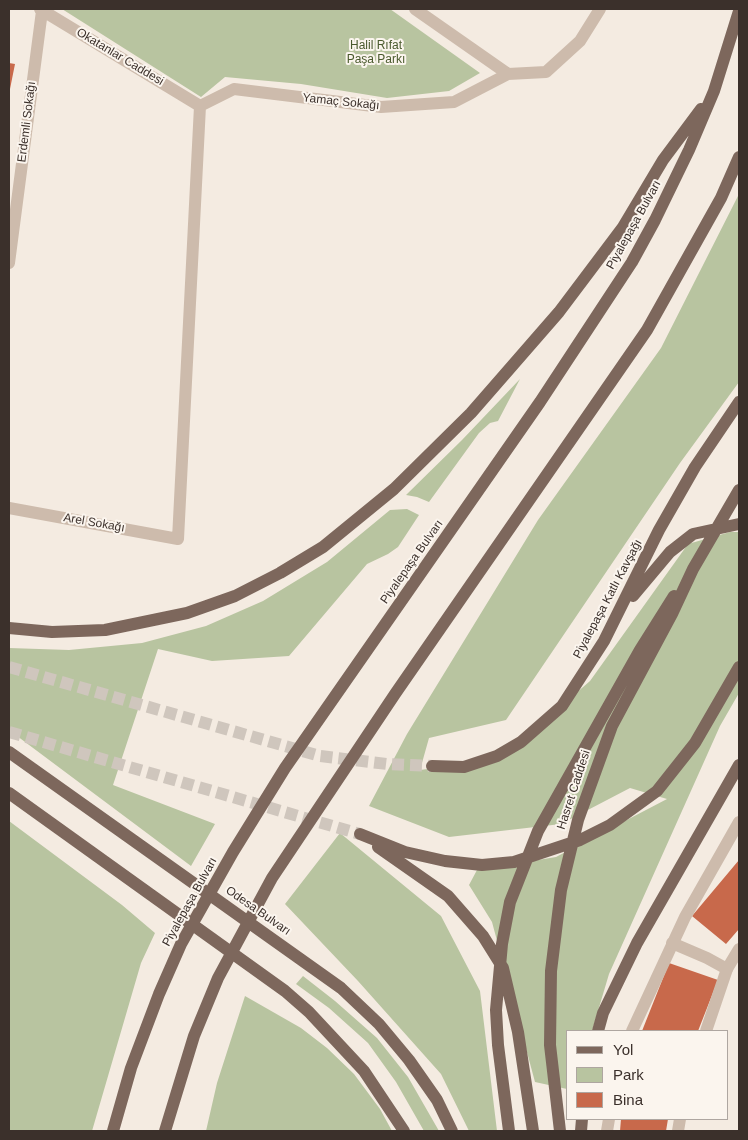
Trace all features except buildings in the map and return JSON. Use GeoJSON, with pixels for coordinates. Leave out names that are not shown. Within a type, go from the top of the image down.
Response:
{"type":"FeatureCollection","features":[{"type":"Feature","properties":{"kind":"main road","name":"Piyalepaşa Bulvarı"},"geometry":{"type":"LineString","coordinates":[[113,1131],[131,1068],[159,994],[181,944],[233,852],[285,768],[535,410],[632,262],[672,186],[714,91],[739,11]]}},
{"type":"Feature","properties":{"kind":"main road"},"geometry":{"type":"LineString","coordinates":[[9,628],[52,632],[105,630],[187,613],[235,596],[280,574],[323,547],[394,489],[471,413],[553,319],[623,226],[663,160],[714,91]]}},
{"type":"Feature","properties":{"kind":"main road"},"geometry":{"type":"LineString","coordinates":[[166,1130],[191,1046],[218,978],[272,878],[395,694],[647,330],[721,198],[739,156]]}},
{"type":"Feature","properties":{"kind":"main road","name":"Piyalepaşa Katlı Kavşağı"},"geometry":{"type":"LineString","coordinates":[[432,766],[464,767],[498,756],[521,742],[562,706],[582,676],[613,622],[659,530],[695,467],[739,402]]}},
{"type":"Feature","properties":{"kind":"main road","name":"Hasret Caddesi"},"geometry":{"type":"LineString","coordinates":[[560,1131],[550,1045],[551,971],[556,925],[570,849],[599,757],[612,726],[672,614],[693,569],[739,490]]}},
{"type":"Feature","properties":{"kind":"main road"},"geometry":{"type":"LineString","coordinates":[[613,622],[670,552],[693,534],[739,524]]}},
{"type":"Feature","properties":{"kind":"main road"},"geometry":{"type":"LineString","coordinates":[[509,1131],[498,1045],[496,1010],[502,944],[510,902],[538,831],[564,783],[640,650],[693,569]]}},
{"type":"Feature","properties":{"kind":"main road"},"geometry":{"type":"LineString","coordinates":[[533,1131],[518,1032],[504,968],[483,936],[448,896],[360,834],[405,852],[445,861],[482,865],[514,862],[580,840],[610,825],[657,791],[679,766],[711,718],[739,667]]}},
{"type":"Feature","properties":{"kind":"main road","name":"Odesa Bulvarı"},"geometry":{"type":"LineString","coordinates":[[9,752],[341,988],[379,1024],[420,1076],[437,1100],[452,1131]]}},
{"type":"Feature","properties":{"kind":"main road"},"geometry":{"type":"LineString","coordinates":[[598,1030],[603,1013],[636,943],[739,765]]}},
{"type":"Feature","properties":{"kind":"main road"},"geometry":{"type":"LineString","coordinates":[[9,793],[285,991],[309,1012],[364,1071],[404,1131]]}},
{"type":"Feature","properties":{"kind":"street"},"geometry":{"type":"LineString","coordinates":[[415,9],[508,74],[546,72],[580,41],[600,9]]}},
{"type":"Feature","properties":{"kind":"street","name":"Okatanlar Caddesi"},"geometry":{"type":"LineString","coordinates":[[41,10],[200,106]]}},
{"type":"Feature","properties":{"kind":"street","name":"Erdemli Sokağı"},"geometry":{"type":"LineString","coordinates":[[9,263],[41,10]]}},
{"type":"Feature","properties":{"kind":"street","name":"Yamaç Sokağı"},"geometry":{"type":"LineString","coordinates":[[200,106],[234,89],[381,107],[454,102],[508,74]]}},
{"type":"Feature","properties":{"kind":"street","name":"Arel Sokağı"},"geometry":{"type":"LineString","coordinates":[[9,508],[178,538],[200,106]]}},
{"type":"Feature","properties":{"kind":"street"},"geometry":{"type":"LineString","coordinates":[[632,1030],[672,943],[739,822]]}},
{"type":"Feature","properties":{"kind":"street"},"geometry":{"type":"LineString","coordinates":[[672,943],[727,969]]}},
{"type":"Feature","properties":{"kind":"street"},"geometry":{"type":"LineString","coordinates":[[706,1030],[727,969],[739,949]]}},
{"type":"Feature","properties":{"kind":"green space","name":"Halil Rıfat Paşa Parkı"},"geometry":{"type":"Polygon","coordinates":[[[62,9],[390,9],[480,73],[449,91],[387,98],[301,84],[225,77],[201,97],[62,9]]]}},
{"type":"Feature","properties":{"kind":"green space"},"geometry":{"type":"Polygon","coordinates":[[[739,194],[739,382],[680,463],[506,720],[429,738],[420,770],[499,760],[590,681],[688,544],[730,532],[739,532],[739,693],[720,726],[609,974],[592,1030],[566,1030],[566,1089],[535,1082],[492,922],[469,885],[477,870],[556,857],[667,799],[630,788],[561,824],[449,837],[369,806],[407,734],[538,520],[661,348],[739,194]]]}},
{"type":"Feature","properties":{"kind":"green space"},"geometry":{"type":"Polygon","coordinates":[[[520,379],[498,421],[490,423],[479,433],[429,502],[406,495],[462,440],[520,379]]]}},
{"type":"Feature","properties":{"kind":"green space"},"geometry":{"type":"Polygon","coordinates":[[[407,509],[419,515],[398,547],[367,564],[289,656],[212,661],[158,649],[113,785],[215,824],[191,866],[9,730],[9,648],[69,650],[142,643],[206,626],[263,601],[327,562],[390,510],[407,509]]]}},
{"type":"Feature","properties":{"kind":"green space"},"geometry":{"type":"Polygon","coordinates":[[[9,821],[122,905],[155,933],[141,963],[92,1131],[9,1131],[9,821]]]}},
{"type":"Feature","properties":{"kind":"green space"},"geometry":{"type":"Polygon","coordinates":[[[340,833],[441,916],[480,991],[497,1131],[469,1131],[441,1074],[358,981],[285,904],[340,833]]]}},
{"type":"Feature","properties":{"kind":"green space"},"geometry":{"type":"Polygon","coordinates":[[[303,976],[377,1038],[408,1077],[439,1131],[424,1131],[396,1082],[368,1043],[329,1008],[296,984],[303,976]]]}},
{"type":"Feature","properties":{"kind":"green space"},"geometry":{"type":"Polygon","coordinates":[[[245,996],[301,1028],[327,1048],[354,1074],[380,1109],[392,1131],[206,1131],[217,1083],[245,996]]]}},
{"type":"Feature","properties":{"kind":"tunnel"},"geometry":{"type":"LineString","coordinates":[[9,667],[320,756],[387,764],[432,766]]}},
{"type":"Feature","properties":{"kind":"tunnel"},"geometry":{"type":"LineString","coordinates":[[9,732],[360,834]]}}]}
